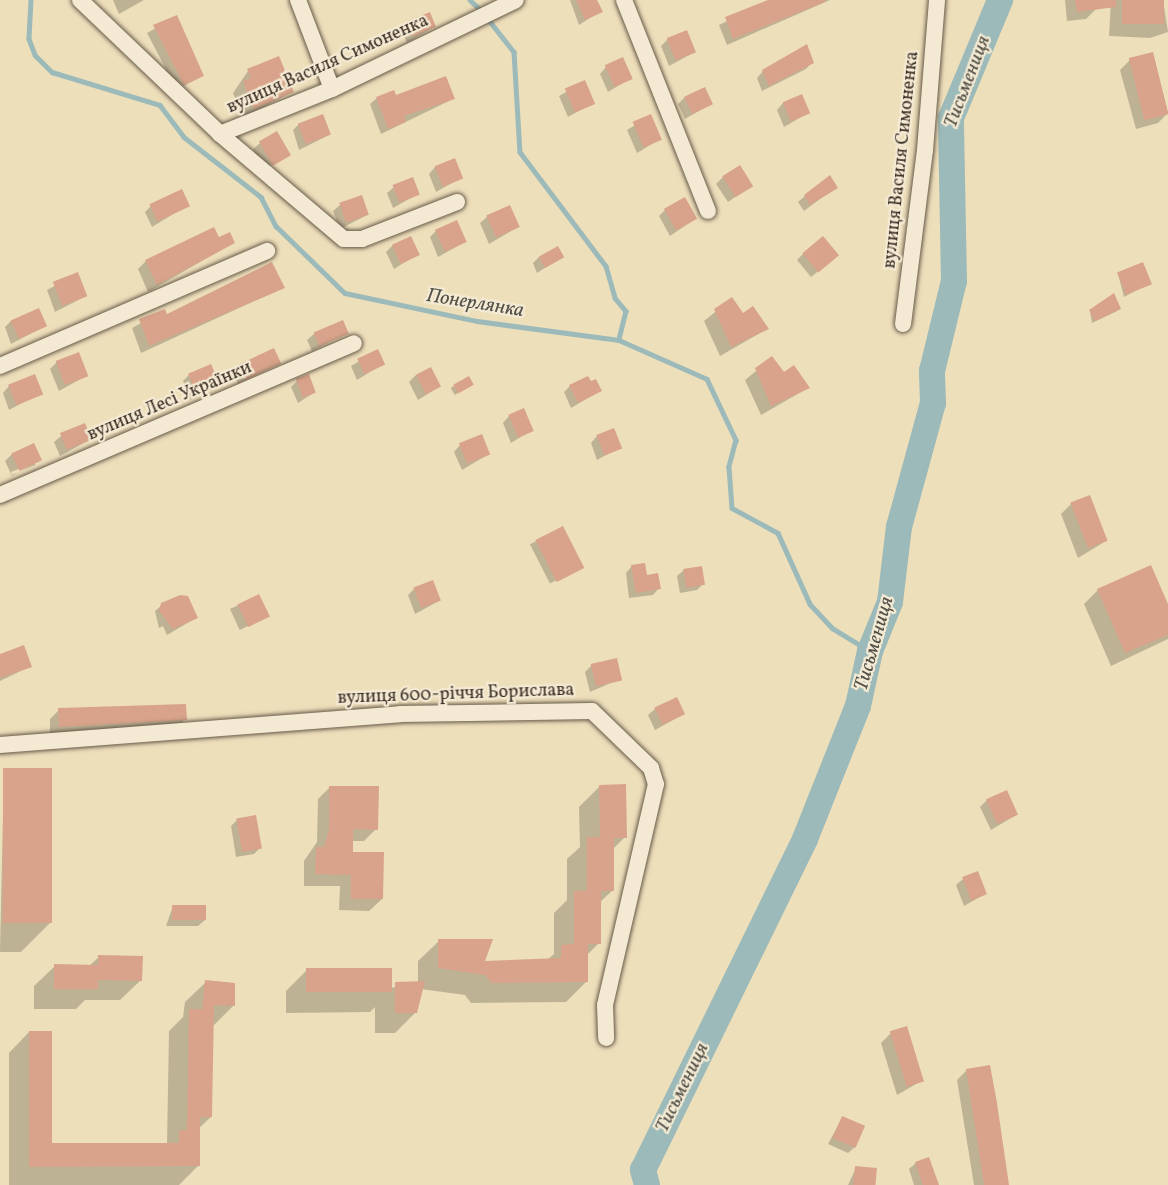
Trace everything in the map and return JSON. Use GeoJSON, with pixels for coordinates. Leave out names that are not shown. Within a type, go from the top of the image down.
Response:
{"type":"FeatureCollection","features":[{"type":"Feature","properties":{"kind":"street","name":"вулиця Василя Симоненка"},"geometry":{"type":"LineString","coordinates":[[80,0],[220,134],[344,239],[362,239],[457,202]]}},
{"type":"Feature","properties":{"kind":"street"},"geometry":{"type":"LineString","coordinates":[[298,0],[332,89]]}},
{"type":"Feature","properties":{"kind":"street"},"geometry":{"type":"LineString","coordinates":[[624,0],[708,211]]}},
{"type":"Feature","properties":{"kind":"street","name":"вулиця Василя Симоненка"},"geometry":{"type":"LineString","coordinates":[[903,324],[926,150],[937,0]]}},
{"type":"Feature","properties":{"kind":"street","name":"вулиця Василя Симоненка"},"geometry":{"type":"LineString","coordinates":[[220,134],[332,89],[510,3]]}},
{"type":"Feature","properties":{"kind":"street"},"geometry":{"type":"LineString","coordinates":[[0,366],[267,251]]}},
{"type":"Feature","properties":{"kind":"street","name":"вулиця Лесі Українки"},"geometry":{"type":"LineString","coordinates":[[0,495],[354,343]]}},
{"type":"Feature","properties":{"kind":"street","name":"вулиця 600-річчя Борислава"},"geometry":{"type":"LineString","coordinates":[[0,745],[400,714],[592,711],[651,768],[656,784],[605,1005],[606,1038]]}},
{"type":"Feature","properties":{"kind":"building"},"geometry":{"type":"Polygon","coordinates":[[[576,0],[597,0],[603,12],[585,20],[576,0]]]}},
{"type":"Feature","properties":{"kind":"building"},"geometry":{"type":"Polygon","coordinates":[[[768,0],[825,0],[825,2],[733,39],[725,17],[768,0]]]}},
{"type":"Feature","properties":{"kind":"building"},"geometry":{"type":"Polygon","coordinates":[[[1075,0],[1116,0],[1116,7],[1077,12],[1075,0]]]}},
{"type":"Feature","properties":{"kind":"building"},"geometry":{"type":"Polygon","coordinates":[[[1122,0],[1164,0],[1164,24],[1122,24],[1122,0]]]}},
{"type":"Feature","properties":{"kind":"building"},"geometry":{"type":"Polygon","coordinates":[[[430,12],[436,27],[413,36],[407,21],[430,12]]]}},
{"type":"Feature","properties":{"kind":"building"},"geometry":{"type":"Polygon","coordinates":[[[177,15],[204,76],[184,85],[153,25],[177,15]]]}},
{"type":"Feature","properties":{"kind":"building"},"geometry":{"type":"Polygon","coordinates":[[[687,30],[696,52],[676,60],[667,38],[687,30]]]}},
{"type":"Feature","properties":{"kind":"building"},"geometry":{"type":"Polygon","coordinates":[[[807,44],[814,63],[769,86],[762,70],[807,44]]]}},
{"type":"Feature","properties":{"kind":"building"},"geometry":{"type":"Polygon","coordinates":[[[1153,52],[1168,114],[1144,120],[1129,58],[1153,52]]]}},
{"type":"Feature","properties":{"kind":"building"},"geometry":{"type":"Polygon","coordinates":[[[279,56],[294,92],[254,109],[243,81],[251,78],[247,69],[279,56]]]}},
{"type":"Feature","properties":{"kind":"building"},"geometry":{"type":"Polygon","coordinates":[[[623,57],[633,79],[614,87],[605,65],[623,57]]]}},
{"type":"Feature","properties":{"kind":"building"},"geometry":{"type":"Polygon","coordinates":[[[446,76],[455,99],[404,116],[406,122],[388,129],[376,97],[394,90],[396,95],[446,76]]]}},
{"type":"Feature","properties":{"kind":"building"},"geometry":{"type":"Polygon","coordinates":[[[585,80],[595,104],[575,113],[565,89],[585,80]]]}},
{"type":"Feature","properties":{"kind":"building"},"geometry":{"type":"Polygon","coordinates":[[[705,87],[713,104],[692,114],[684,97],[705,87]]]}},
{"type":"Feature","properties":{"kind":"building"},"geometry":{"type":"Polygon","coordinates":[[[802,94],[810,113],[791,122],[783,102],[802,94]]]}},
{"type":"Feature","properties":{"kind":"building"},"geometry":{"type":"Polygon","coordinates":[[[323,114],[331,135],[306,144],[298,124],[323,114]]]}},
{"type":"Feature","properties":{"kind":"building"},"geometry":{"type":"Polygon","coordinates":[[[651,114],[662,140],[644,148],[633,122],[651,114]]]}},
{"type":"Feature","properties":{"kind":"building"},"geometry":{"type":"Polygon","coordinates":[[[277,131],[291,155],[273,166],[259,142],[277,131]]]}},
{"type":"Feature","properties":{"kind":"building"},"geometry":{"type":"Polygon","coordinates":[[[455,158],[463,178],[443,187],[435,166],[455,158]]]}},
{"type":"Feature","properties":{"kind":"building"},"geometry":{"type":"Polygon","coordinates":[[[740,165],[753,186],[735,197],[722,176],[740,165]]]}},
{"type":"Feature","properties":{"kind":"building"},"geometry":{"type":"Polygon","coordinates":[[[830,175],[838,188],[810,205],[804,195],[830,175]]]}},
{"type":"Feature","properties":{"kind":"building"},"geometry":{"type":"Polygon","coordinates":[[[413,177],[420,195],[399,203],[392,185],[413,177]]]}},
{"type":"Feature","properties":{"kind":"building"},"geometry":{"type":"Polygon","coordinates":[[[182,189],[190,206],[157,221],[149,204],[182,189]]]}},
{"type":"Feature","properties":{"kind":"building"},"geometry":{"type":"Polygon","coordinates":[[[362,195],[369,215],[346,223],[339,203],[362,195]]]}},
{"type":"Feature","properties":{"kind":"building"},"geometry":{"type":"Polygon","coordinates":[[[685,197],[697,219],[676,231],[664,209],[685,197]]]}},
{"type":"Feature","properties":{"kind":"building"},"geometry":{"type":"Polygon","coordinates":[[[510,205],[520,227],[496,238],[486,216],[510,205]]]}},
{"type":"Feature","properties":{"kind":"building"},"geometry":{"type":"Polygon","coordinates":[[[457,220],[467,242],[445,252],[435,230],[457,220]]]}},
{"type":"Feature","properties":{"kind":"building"},"geometry":{"type":"Polygon","coordinates":[[[214,227],[219,237],[230,232],[235,243],[157,285],[145,260],[214,227]]]}},
{"type":"Feature","properties":{"kind":"building"},"geometry":{"type":"Polygon","coordinates":[[[411,236],[420,255],[401,264],[392,245],[411,236]]]}},
{"type":"Feature","properties":{"kind":"building"},"geometry":{"type":"Polygon","coordinates":[[[823,236],[839,255],[818,273],[802,253],[823,236]]]}},
{"type":"Feature","properties":{"kind":"building"},"geometry":{"type":"Polygon","coordinates":[[[558,246],[564,257],[545,268],[539,257],[558,246]]]}},
{"type":"Feature","properties":{"kind":"building"},"geometry":{"type":"Polygon","coordinates":[[[272,262],[285,288],[149,346],[139,319],[165,309],[167,314],[272,262]]]}},
{"type":"Feature","properties":{"kind":"building"},"geometry":{"type":"Polygon","coordinates":[[[1143,262],[1152,284],[1126,295],[1117,272],[1143,262]]]}},
{"type":"Feature","properties":{"kind":"building"},"geometry":{"type":"Polygon","coordinates":[[[78,272],[87,296],[62,306],[53,282],[78,272]]]}},
{"type":"Feature","properties":{"kind":"building"},"geometry":{"type":"Polygon","coordinates":[[[1114,293],[1121,309],[1095,321],[1089,310],[1114,293]]]}},
{"type":"Feature","properties":{"kind":"building"},"geometry":{"type":"Polygon","coordinates":[[[732,297],[743,313],[753,306],[769,329],[731,347],[714,309],[732,297]]]}},
{"type":"Feature","properties":{"kind":"building"},"geometry":{"type":"Polygon","coordinates":[[[39,308],[47,326],[19,339],[11,321],[39,308]]]}},
{"type":"Feature","properties":{"kind":"building"},"geometry":{"type":"Polygon","coordinates":[[[343,320],[349,334],[319,346],[314,333],[343,320]]]}},
{"type":"Feature","properties":{"kind":"building"},"geometry":{"type":"Polygon","coordinates":[[[274,348],[281,363],[246,380],[239,364],[274,348]]]}},
{"type":"Feature","properties":{"kind":"building"},"geometry":{"type":"Polygon","coordinates":[[[378,349],[385,364],[364,374],[357,359],[378,349]]]}},
{"type":"Feature","properties":{"kind":"building"},"geometry":{"type":"Polygon","coordinates":[[[79,352],[88,376],[65,385],[56,361],[79,352]]]}},
{"type":"Feature","properties":{"kind":"building"},"geometry":{"type":"Polygon","coordinates":[[[772,356],[784,372],[794,365],[810,388],[771,406],[755,368],[772,356]]]}},
{"type":"Feature","properties":{"kind":"building"},"geometry":{"type":"Polygon","coordinates":[[[211,364],[220,385],[197,395],[188,374],[211,364]]]}},
{"type":"Feature","properties":{"kind":"building"},"geometry":{"type":"Polygon","coordinates":[[[431,367],[441,387],[426,394],[416,375],[431,367]]]}},
{"type":"Feature","properties":{"kind":"building"},"geometry":{"type":"Polygon","coordinates":[[[35,374],[43,394],[16,405],[8,385],[35,374]]]}},
{"type":"Feature","properties":{"kind":"building"},"geometry":{"type":"Polygon","coordinates":[[[309,374],[316,393],[303,398],[296,379],[309,374]]]}},
{"type":"Feature","properties":{"kind":"building"},"geometry":{"type":"Polygon","coordinates":[[[469,376],[474,385],[458,393],[453,385],[469,376]]]}},
{"type":"Feature","properties":{"kind":"building"},"geometry":{"type":"Polygon","coordinates":[[[588,376],[591,381],[596,379],[602,391],[578,403],[569,385],[588,376]]]}},
{"type":"Feature","properties":{"kind":"building"},"geometry":{"type":"Polygon","coordinates":[[[524,408],[534,431],[518,438],[508,415],[524,408]]]}},
{"type":"Feature","properties":{"kind":"building"},"geometry":{"type":"Polygon","coordinates":[[[85,423],[92,440],[67,450],[60,433],[85,423]]]}},
{"type":"Feature","properties":{"kind":"building"},"geometry":{"type":"Polygon","coordinates":[[[614,428],[622,448],[605,456],[596,435],[614,428]]]}},
{"type":"Feature","properties":{"kind":"building"},"geometry":{"type":"Polygon","coordinates":[[[482,434],[490,454],[467,464],[459,443],[482,434]]]}},
{"type":"Feature","properties":{"kind":"building"},"geometry":{"type":"Polygon","coordinates":[[[34,443],[42,460],[19,471],[11,454],[34,443]]]}},
{"type":"Feature","properties":{"kind":"building"},"geometry":{"type":"Polygon","coordinates":[[[1090,495],[1108,541],[1088,548],[1070,503],[1090,495]]]}},
{"type":"Feature","properties":{"kind":"building"},"geometry":{"type":"Polygon","coordinates":[[[563,526],[584,568],[557,582],[535,540],[563,526]]]}},
{"type":"Feature","properties":{"kind":"building"},"geometry":{"type":"Polygon","coordinates":[[[645,563],[647,575],[658,573],[661,589],[636,593],[631,565],[645,563]]]}},
{"type":"Feature","properties":{"kind":"building"},"geometry":{"type":"Polygon","coordinates":[[[1151,565],[1168,604],[1168,635],[1125,653],[1097,589],[1151,565]]]}},
{"type":"Feature","properties":{"kind":"building"},"geometry":{"type":"Polygon","coordinates":[[[702,566],[705,585],[686,588],[683,569],[702,566]]]}},
{"type":"Feature","properties":{"kind":"building"},"geometry":{"type":"Polygon","coordinates":[[[433,580],[441,601],[421,608],[413,588],[433,580]]]}},
{"type":"Feature","properties":{"kind":"building"},"geometry":{"type":"Polygon","coordinates":[[[259,594],[270,616],[248,627],[237,605],[259,594]]]}},
{"type":"Feature","properties":{"kind":"building"},"geometry":{"type":"Polygon","coordinates":[[[180,595],[188,596],[198,618],[173,629],[159,611],[161,603],[180,595]]]}},
{"type":"Feature","properties":{"kind":"building"},"geometry":{"type":"Polygon","coordinates":[[[24,645],[32,667],[0,678],[0,654],[24,645]]]}},
{"type":"Feature","properties":{"kind":"building"},"geometry":{"type":"Polygon","coordinates":[[[617,658],[622,680],[596,686],[591,664],[617,658]]]}},
{"type":"Feature","properties":{"kind":"building"},"geometry":{"type":"Polygon","coordinates":[[[677,697],[685,714],[662,725],[654,708],[677,697]]]}},
{"type":"Feature","properties":{"kind":"building"},"geometry":{"type":"Polygon","coordinates":[[[186,704],[187,720],[59,727],[58,708],[186,704]]]}},
{"type":"Feature","properties":{"kind":"building"},"geometry":{"type":"Polygon","coordinates":[[[3,768],[52,768],[52,923],[3,923],[3,768]]]}},
{"type":"Feature","properties":{"kind":"building"},"geometry":{"type":"Polygon","coordinates":[[[626,784],[627,838],[614,838],[614,891],[601,891],[601,944],[588,944],[588,982],[492,983],[485,975],[438,968],[438,939],[493,939],[485,961],[561,958],[561,945],[574,944],[574,891],[587,891],[587,837],[600,837],[599,785],[626,784]]]}},
{"type":"Feature","properties":{"kind":"building"},"geometry":{"type":"Polygon","coordinates":[[[329,786],[379,786],[378,830],[353,829],[353,852],[384,852],[383,899],[351,899],[351,875],[315,874],[316,847],[324,847],[329,829],[329,786]]]}},
{"type":"Feature","properties":{"kind":"building"},"geometry":{"type":"Polygon","coordinates":[[[1007,790],[1018,815],[997,824],[986,799],[1007,790]]]}},
{"type":"Feature","properties":{"kind":"building"},"geometry":{"type":"Polygon","coordinates":[[[256,815],[262,848],[242,852],[236,818],[256,815]]]}},
{"type":"Feature","properties":{"kind":"building"},"geometry":{"type":"Polygon","coordinates":[[[978,871],[987,894],[971,900],[962,877],[978,871]]]}},
{"type":"Feature","properties":{"kind":"building"},"geometry":{"type":"Polygon","coordinates":[[[172,905],[206,905],[206,920],[172,920],[172,905]]]}},
{"type":"Feature","properties":{"kind":"building"},"geometry":{"type":"Polygon","coordinates":[[[98,955],[143,956],[142,981],[98,980],[98,989],[54,989],[54,964],[98,965],[98,955]]]}},
{"type":"Feature","properties":{"kind":"building"},"geometry":{"type":"Polygon","coordinates":[[[306,968],[392,968],[392,992],[306,992],[306,968]]]}},
{"type":"Feature","properties":{"kind":"building"},"geometry":{"type":"Polygon","coordinates":[[[205,980],[235,983],[235,1006],[214,1005],[212,1117],[200,1117],[200,1166],[29,1167],[29,1031],[52,1031],[52,1143],[179,1143],[179,1130],[187,1130],[189,1009],[202,1009],[205,980]]]}},
{"type":"Feature","properties":{"kind":"building"},"geometry":{"type":"Polygon","coordinates":[[[425,981],[417,1013],[395,1013],[395,982],[425,981]]]}},
{"type":"Feature","properties":{"kind":"building"},"geometry":{"type":"Polygon","coordinates":[[[907,1026],[924,1081],[907,1087],[890,1031],[907,1026]]]}},
{"type":"Feature","properties":{"kind":"building"},"geometry":{"type":"Polygon","coordinates":[[[990,1065],[1009,1185],[984,1185],[966,1069],[990,1065]]]}},
{"type":"Feature","properties":{"kind":"building"},"geometry":{"type":"Polygon","coordinates":[[[842,1116],[865,1126],[856,1148],[833,1138],[842,1116]]]}},
{"type":"Feature","properties":{"kind":"building"},"geometry":{"type":"Polygon","coordinates":[[[929,1157],[939,1185],[923,1185],[915,1162],[929,1157]]]}},
{"type":"Feature","properties":{"kind":"building"},"geometry":{"type":"Polygon","coordinates":[[[855,1166],[877,1168],[875,1185],[853,1185],[855,1166]]]}},
{"type":"Feature","properties":{"kind":"waterway","name":"Понерлянка"},"geometry":{"type":"LineString","coordinates":[[31,0],[29,39],[35,55],[52,72],[160,105],[184,137],[261,197],[276,226],[345,293],[477,321],[619,340],[707,379],[736,440],[729,467],[732,508],[778,533],[810,604],[832,628],[870,651]]}},
{"type":"Feature","properties":{"kind":"waterway"},"geometry":{"type":"LineString","coordinates":[[470,0],[483,12]]}},
{"type":"Feature","properties":{"kind":"waterway","name":"Тисьмениця"},"geometry":{"type":"LineString","coordinates":[[647,1185],[643,1170],[805,839],[858,706],[870,651],[890,602],[899,527],[933,403],[932,371],[954,281],[951,118],[1000,0]]}},
{"type":"Feature","properties":{"kind":"waterway"},"geometry":{"type":"LineString","coordinates":[[488,19],[514,52],[520,152],[606,266],[615,298],[626,311],[619,340]]}}]}
